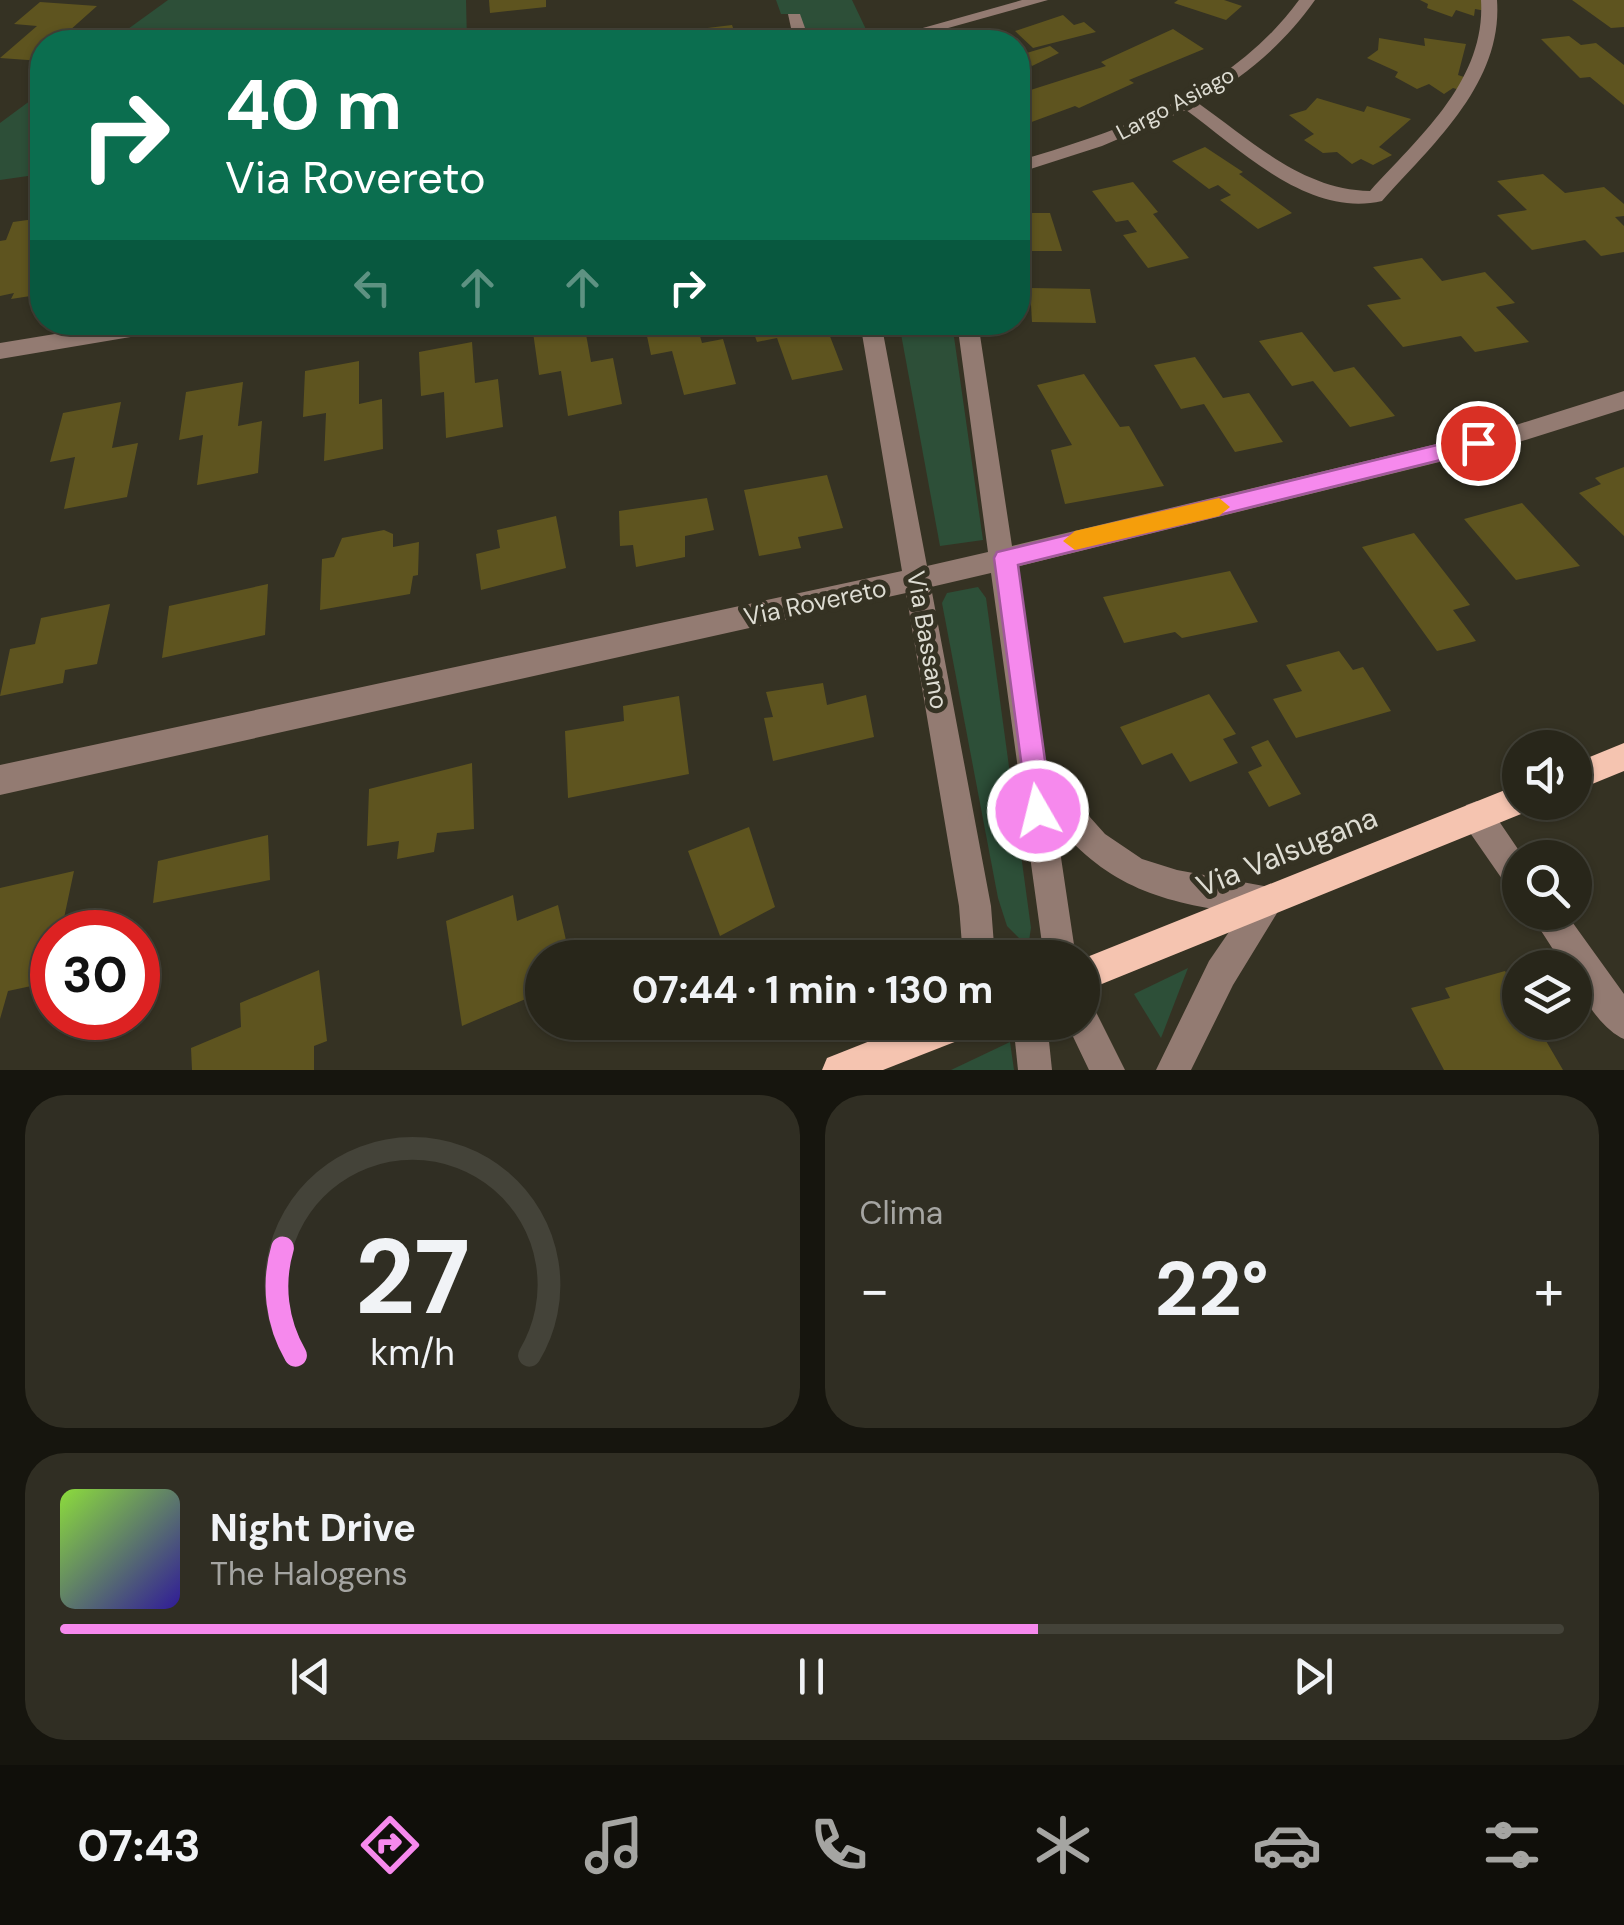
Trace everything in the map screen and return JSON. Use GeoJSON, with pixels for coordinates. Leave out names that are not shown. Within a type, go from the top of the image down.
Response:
{"type":"FeatureCollection","features":[{"type":"Feature","properties":{"kind":"main road"},"geometry":{"type":"LineString","coordinates":[[1592,770],[1624,758]]}},
{"type":"Feature","properties":{"kind":"main road","name":"Via Valsugana"},"geometry":{"type":"LineString","coordinates":[[1100,969],[1502,806]]}},
{"type":"Feature","properties":{"kind":"main road"},"geometry":{"type":"LineString","coordinates":[[839,1070],[916,1040]]}},
{"type":"Feature","properties":{"kind":"street"},"geometry":{"type":"LineString","coordinates":[[926,30],[1040,0]]}},
{"type":"Feature","properties":{"kind":"street","name":"Largo Asiago"},"geometry":{"type":"LineString","coordinates":[[1030,163],[1121,134],[1223,80],[1281,37],[1307,0]]}},
{"type":"Feature","properties":{"kind":"street"},"geometry":{"type":"LineString","coordinates":[[1184,101],[1313,189],[1348,200],[1375,197],[1452,110],[1481,61],[1494,20],[1489,0]]}},
{"type":"Feature","properties":{"kind":"street"},"geometry":{"type":"LineString","coordinates":[[794,17],[798,30]]}},
{"type":"Feature","properties":{"kind":"street"},"geometry":{"type":"LineString","coordinates":[[0,351],[98,335]]}},
{"type":"Feature","properties":{"kind":"street","name":"Via Bassano"},"geometry":{"type":"LineString","coordinates":[[872,335],[975,906],[978,940]]}},
{"type":"Feature","properties":{"kind":"street"},"geometry":{"type":"LineString","coordinates":[[969,335],[1005,558],[1057,940]]}},
{"type":"Feature","properties":{"kind":"street","name":"Via Rovereto"},"geometry":{"type":"LineString","coordinates":[[0,780],[917,579],[1516,434],[1624,400]]}},
{"type":"Feature","properties":{"kind":"street"},"geometry":{"type":"LineString","coordinates":[[1033,775],[1097,848],[1136,871],[1190,891],[1269,900],[1221,973],[1173,1070]]}},
{"type":"Feature","properties":{"kind":"street"},"geometry":{"type":"LineString","coordinates":[[1477,816],[1502,852]]}},
{"type":"Feature","properties":{"kind":"street"},"geometry":{"type":"LineString","coordinates":[[1558,930],[1624,1022]]}},
{"type":"Feature","properties":{"kind":"street"},"geometry":{"type":"LineString","coordinates":[[1032,1040],[1035,1070]]}},
{"type":"Feature","properties":{"kind":"street"},"geometry":{"type":"LineString","coordinates":[[1092,1040],[1108,1070]]}},
{"type":"Feature","properties":{"kind":"green space"},"geometry":{"type":"Polygon","coordinates":[[[168,0],[466,0],[467,30],[127,30],[168,0]]]}},
{"type":"Feature","properties":{"kind":"green space"},"geometry":{"type":"Polygon","coordinates":[[[776,0],[852,0],[866,30],[805,30],[798,14],[781,14],[776,0]]]}},
{"type":"Feature","properties":{"kind":"green space"},"geometry":{"type":"Polygon","coordinates":[[[30,101],[30,176],[0,180],[0,123],[30,101]]]}},
{"type":"Feature","properties":{"kind":"green space"},"geometry":{"type":"Polygon","coordinates":[[[901,335],[954,335],[983,540],[940,546],[901,335]]]}},
{"type":"Feature","properties":{"kind":"green space"},"geometry":{"type":"Polygon","coordinates":[[[978,587],[986,598],[1031,928],[1029,940],[1021,940],[1007,926],[998,898],[942,603],[947,593],[978,587]]]}},
{"type":"Feature","properties":{"kind":"green space"},"geometry":{"type":"Polygon","coordinates":[[[1188,968],[1161,1038],[1134,994],[1188,968]]]}},
{"type":"Feature","properties":{"kind":"green space"},"geometry":{"type":"Polygon","coordinates":[[[1010,1042],[1014,1070],[951,1070],[1010,1042]]]}},
{"type":"Feature","properties":{"kind":"building"},"geometry":{"type":"Polygon","coordinates":[[[489,0],[546,0],[546,7],[490,13],[489,0]]]}},
{"type":"Feature","properties":{"kind":"building"},"geometry":{"type":"Polygon","coordinates":[[[1224,0],[1242,6],[1226,20],[1174,3],[1224,0]]]}},
{"type":"Feature","properties":{"kind":"building"},"geometry":{"type":"Polygon","coordinates":[[[1420,0],[1486,0],[1486,11],[1475,9],[1474,16],[1456,10],[1452,17],[1427,8],[1428,4],[1420,0]]]}},
{"type":"Feature","properties":{"kind":"building"},"geometry":{"type":"Polygon","coordinates":[[[1572,0],[1624,0],[1624,27],[1611,28],[1572,0]]]}},
{"type":"Feature","properties":{"kind":"building"},"geometry":{"type":"Polygon","coordinates":[[[40,2],[97,6],[70,30],[32,30],[37,26],[14,24],[40,2]]]}},
{"type":"Feature","properties":{"kind":"building"},"geometry":{"type":"Polygon","coordinates":[[[1063,15],[1074,25],[1084,22],[1096,32],[1033,48],[1030,30],[1018,30],[1063,15]]]}},
{"type":"Feature","properties":{"kind":"building"},"geometry":{"type":"Polygon","coordinates":[[[732,25],[734,30],[691,30],[732,25]]]}},
{"type":"Feature","properties":{"kind":"building"},"geometry":{"type":"Polygon","coordinates":[[[1173,29],[1204,49],[1129,80],[1134,83],[1079,108],[1075,106],[1030,123],[1030,90],[1106,66],[1101,62],[1173,29]]]}},
{"type":"Feature","properties":{"kind":"building"},"geometry":{"type":"Polygon","coordinates":[[[30,32],[30,60],[0,58],[30,32]]]}},
{"type":"Feature","properties":{"kind":"building"},"geometry":{"type":"Polygon","coordinates":[[[1569,36],[1581,45],[1596,43],[1624,65],[1624,105],[1590,77],[1580,78],[1541,39],[1569,36]]]}},
{"type":"Feature","properties":{"kind":"building"},"geometry":{"type":"Polygon","coordinates":[[[1379,38],[1425,46],[1424,38],[1466,44],[1458,75],[1467,78],[1460,90],[1453,88],[1444,94],[1429,84],[1417,89],[1395,77],[1398,72],[1367,58],[1378,50],[1379,38]]]}},
{"type":"Feature","properties":{"kind":"building"},"geometry":{"type":"Polygon","coordinates":[[[1050,46],[1059,53],[1032,66],[1030,52],[1050,46]]]}},
{"type":"Feature","properties":{"kind":"building"},"geometry":{"type":"Polygon","coordinates":[[[1317,98],[1364,112],[1367,106],[1411,119],[1379,147],[1392,155],[1373,165],[1361,159],[1352,164],[1337,152],[1323,153],[1304,140],[1314,134],[1289,115],[1306,110],[1317,98]]]}},
{"type":"Feature","properties":{"kind":"building"},"geometry":{"type":"Polygon","coordinates":[[[1205,147],[1243,172],[1239,174],[1292,213],[1258,229],[1220,200],[1231,195],[1218,185],[1209,189],[1172,161],[1205,147]]]}},
{"type":"Feature","properties":{"kind":"building"},"geometry":{"type":"Polygon","coordinates":[[[1543,174],[1565,193],[1604,187],[1624,204],[1624,216],[1615,217],[1624,226],[1624,252],[1601,256],[1585,240],[1532,250],[1497,215],[1527,210],[1497,181],[1543,174]]]}},
{"type":"Feature","properties":{"kind":"building"},"geometry":{"type":"Polygon","coordinates":[[[1133,182],[1189,258],[1148,268],[1123,235],[1137,232],[1128,220],[1116,222],[1092,191],[1133,182]]]}},
{"type":"Feature","properties":{"kind":"building"},"geometry":{"type":"Polygon","coordinates":[[[1030,213],[1050,213],[1062,251],[1030,251],[1030,213]]]}},
{"type":"Feature","properties":{"kind":"building"},"geometry":{"type":"Polygon","coordinates":[[[30,220],[30,296],[11,299],[14,293],[0,296],[0,241],[6,240],[13,222],[30,220]]]}},
{"type":"Feature","properties":{"kind":"building"},"geometry":{"type":"Polygon","coordinates":[[[1422,258],[1442,281],[1485,272],[1515,303],[1496,307],[1529,342],[1475,352],[1461,336],[1403,347],[1367,305],[1401,299],[1373,267],[1422,258]]]}},
{"type":"Feature","properties":{"kind":"building"},"geometry":{"type":"Polygon","coordinates":[[[1030,288],[1090,289],[1096,323],[1032,322],[1030,288]]]}},
{"type":"Feature","properties":{"kind":"building"},"geometry":{"type":"Polygon","coordinates":[[[1302,332],[1334,372],[1354,367],[1395,416],[1350,427],[1313,381],[1292,386],[1259,341],[1302,332]]]}},
{"type":"Feature","properties":{"kind":"building"},"geometry":{"type":"Polygon","coordinates":[[[533,335],[586,335],[591,362],[613,358],[622,404],[568,416],[561,371],[539,375],[533,335]]]}},
{"type":"Feature","properties":{"kind":"building"},"geometry":{"type":"Polygon","coordinates":[[[647,335],[700,335],[702,343],[723,339],[736,384],[684,395],[672,351],[651,355],[647,335]]]}},
{"type":"Feature","properties":{"kind":"building"},"geometry":{"type":"Polygon","coordinates":[[[755,335],[829,335],[843,370],[792,380],[777,338],[757,342],[755,335]]]}},
{"type":"Feature","properties":{"kind":"building"},"geometry":{"type":"Polygon","coordinates":[[[472,342],[475,383],[498,379],[503,427],[446,438],[444,392],[421,396],[419,352],[472,342]]]}},
{"type":"Feature","properties":{"kind":"building"},"geometry":{"type":"Polygon","coordinates":[[[1195,357],[1223,398],[1249,393],[1283,442],[1235,452],[1204,404],[1181,409],[1154,365],[1195,357]]]}},
{"type":"Feature","properties":{"kind":"building"},"geometry":{"type":"Polygon","coordinates":[[[359,361],[359,404],[382,399],[383,449],[324,461],[326,413],[303,417],[305,371],[359,361]]]}},
{"type":"Feature","properties":{"kind":"building"},"geometry":{"type":"Polygon","coordinates":[[[1084,374],[1120,427],[1129,426],[1164,486],[1065,504],[1051,450],[1072,445],[1037,385],[1084,374]]]}},
{"type":"Feature","properties":{"kind":"building"},"geometry":{"type":"Polygon","coordinates":[[[243,382],[238,426],[262,421],[258,473],[197,485],[203,435],[179,440],[186,392],[243,382]]]}},
{"type":"Feature","properties":{"kind":"building"},"geometry":{"type":"Polygon","coordinates":[[[121,402],[112,448],[138,443],[127,497],[64,509],[75,457],[50,462],[63,413],[121,402]]]}},
{"type":"Feature","properties":{"kind":"building"},"geometry":{"type":"Polygon","coordinates":[[[1624,467],[1624,536],[1579,493],[1601,484],[1595,478],[1624,467]]]}},
{"type":"Feature","properties":{"kind":"building"},"geometry":{"type":"Polygon","coordinates":[[[827,475],[843,528],[798,537],[801,548],[759,556],[744,490],[827,475]]]}},
{"type":"Feature","properties":{"kind":"building"},"geometry":{"type":"Polygon","coordinates":[[[707,498],[714,530],[685,536],[685,557],[636,567],[633,545],[620,546],[619,511],[707,498]]]}},
{"type":"Feature","properties":{"kind":"building"},"geometry":{"type":"Polygon","coordinates":[[[1522,503],[1580,566],[1516,580],[1464,519],[1522,503]]]}},
{"type":"Feature","properties":{"kind":"building"},"geometry":{"type":"Polygon","coordinates":[[[556,516],[566,568],[481,590],[476,554],[500,548],[497,530],[556,516]]]}},
{"type":"Feature","properties":{"kind":"building"},"geometry":{"type":"Polygon","coordinates":[[[384,530],[393,534],[393,547],[419,542],[418,575],[413,576],[410,594],[320,610],[322,559],[334,557],[342,538],[384,530]]]}},
{"type":"Feature","properties":{"kind":"building"},"geometry":{"type":"Polygon","coordinates":[[[1414,533],[1470,605],[1453,610],[1476,641],[1437,651],[1362,547],[1414,533]]]}},
{"type":"Feature","properties":{"kind":"building"},"geometry":{"type":"Polygon","coordinates":[[[1230,571],[1258,622],[1182,638],[1175,632],[1124,643],[1103,597],[1230,571]]]}},
{"type":"Feature","properties":{"kind":"building"},"geometry":{"type":"Polygon","coordinates":[[[268,584],[265,635],[162,658],[169,606],[268,584]]]}},
{"type":"Feature","properties":{"kind":"building"},"geometry":{"type":"Polygon","coordinates":[[[110,604],[97,664],[65,670],[63,683],[0,696],[10,649],[35,644],[41,618],[110,604]]]}},
{"type":"Feature","properties":{"kind":"building"},"geometry":{"type":"Polygon","coordinates":[[[1339,651],[1353,670],[1363,667],[1391,711],[1296,738],[1273,699],[1302,691],[1286,665],[1339,651]]]}},
{"type":"Feature","properties":{"kind":"building"},"geometry":{"type":"Polygon","coordinates":[[[823,683],[827,705],[866,695],[874,737],[773,761],[764,718],[773,717],[766,692],[823,683]]]}},
{"type":"Feature","properties":{"kind":"building"},"geometry":{"type":"Polygon","coordinates":[[[1209,694],[1236,734],[1223,739],[1238,763],[1190,782],[1172,753],[1142,765],[1120,727],[1209,694]]]}},
{"type":"Feature","properties":{"kind":"building"},"geometry":{"type":"Polygon","coordinates":[[[679,696],[689,774],[568,798],[565,731],[624,721],[623,706],[679,696]]]}},
{"type":"Feature","properties":{"kind":"building"},"geometry":{"type":"Polygon","coordinates":[[[1268,740],[1301,794],[1269,807],[1248,772],[1262,766],[1251,747],[1268,740]]]}},
{"type":"Feature","properties":{"kind":"building"},"geometry":{"type":"Polygon","coordinates":[[[472,763],[474,829],[437,833],[434,852],[397,859],[399,841],[367,846],[369,789],[472,763]]]}},
{"type":"Feature","properties":{"kind":"building"},"geometry":{"type":"Polygon","coordinates":[[[749,827],[775,907],[720,936],[688,851],[749,827]]]}},
{"type":"Feature","properties":{"kind":"building"},"geometry":{"type":"Polygon","coordinates":[[[268,835],[270,880],[153,903],[158,861],[268,835]]]}},
{"type":"Feature","properties":{"kind":"building"},"geometry":{"type":"Polygon","coordinates":[[[74,871],[66,910],[30,910],[30,986],[8,991],[0,1019],[0,888],[74,871]]]}},
{"type":"Feature","properties":{"kind":"building"},"geometry":{"type":"Polygon","coordinates":[[[513,895],[517,921],[558,905],[566,940],[525,940],[525,999],[462,1026],[446,921],[513,895]]]}},
{"type":"Feature","properties":{"kind":"building"},"geometry":{"type":"Polygon","coordinates":[[[319,970],[327,1041],[314,1046],[314,1070],[192,1070],[191,1048],[241,1027],[240,1003],[319,970]]]}},
{"type":"Feature","properties":{"kind":"building"},"geometry":{"type":"Polygon","coordinates":[[[1502,972],[1502,1040],[1546,1040],[1563,1070],[1444,1070],[1411,1008],[1450,998],[1445,988],[1502,972]]]}},
{"type":"Feature","properties":{"kind":"slow traffic"},"geometry":{"type":"LineString","coordinates":[[1075,541],[1219,507]]}},
{"type":"Feature","properties":{"kind":"route"},"geometry":{"type":"LineString","coordinates":[[1038,811],[1005,558],[1478,443]]}}]}
